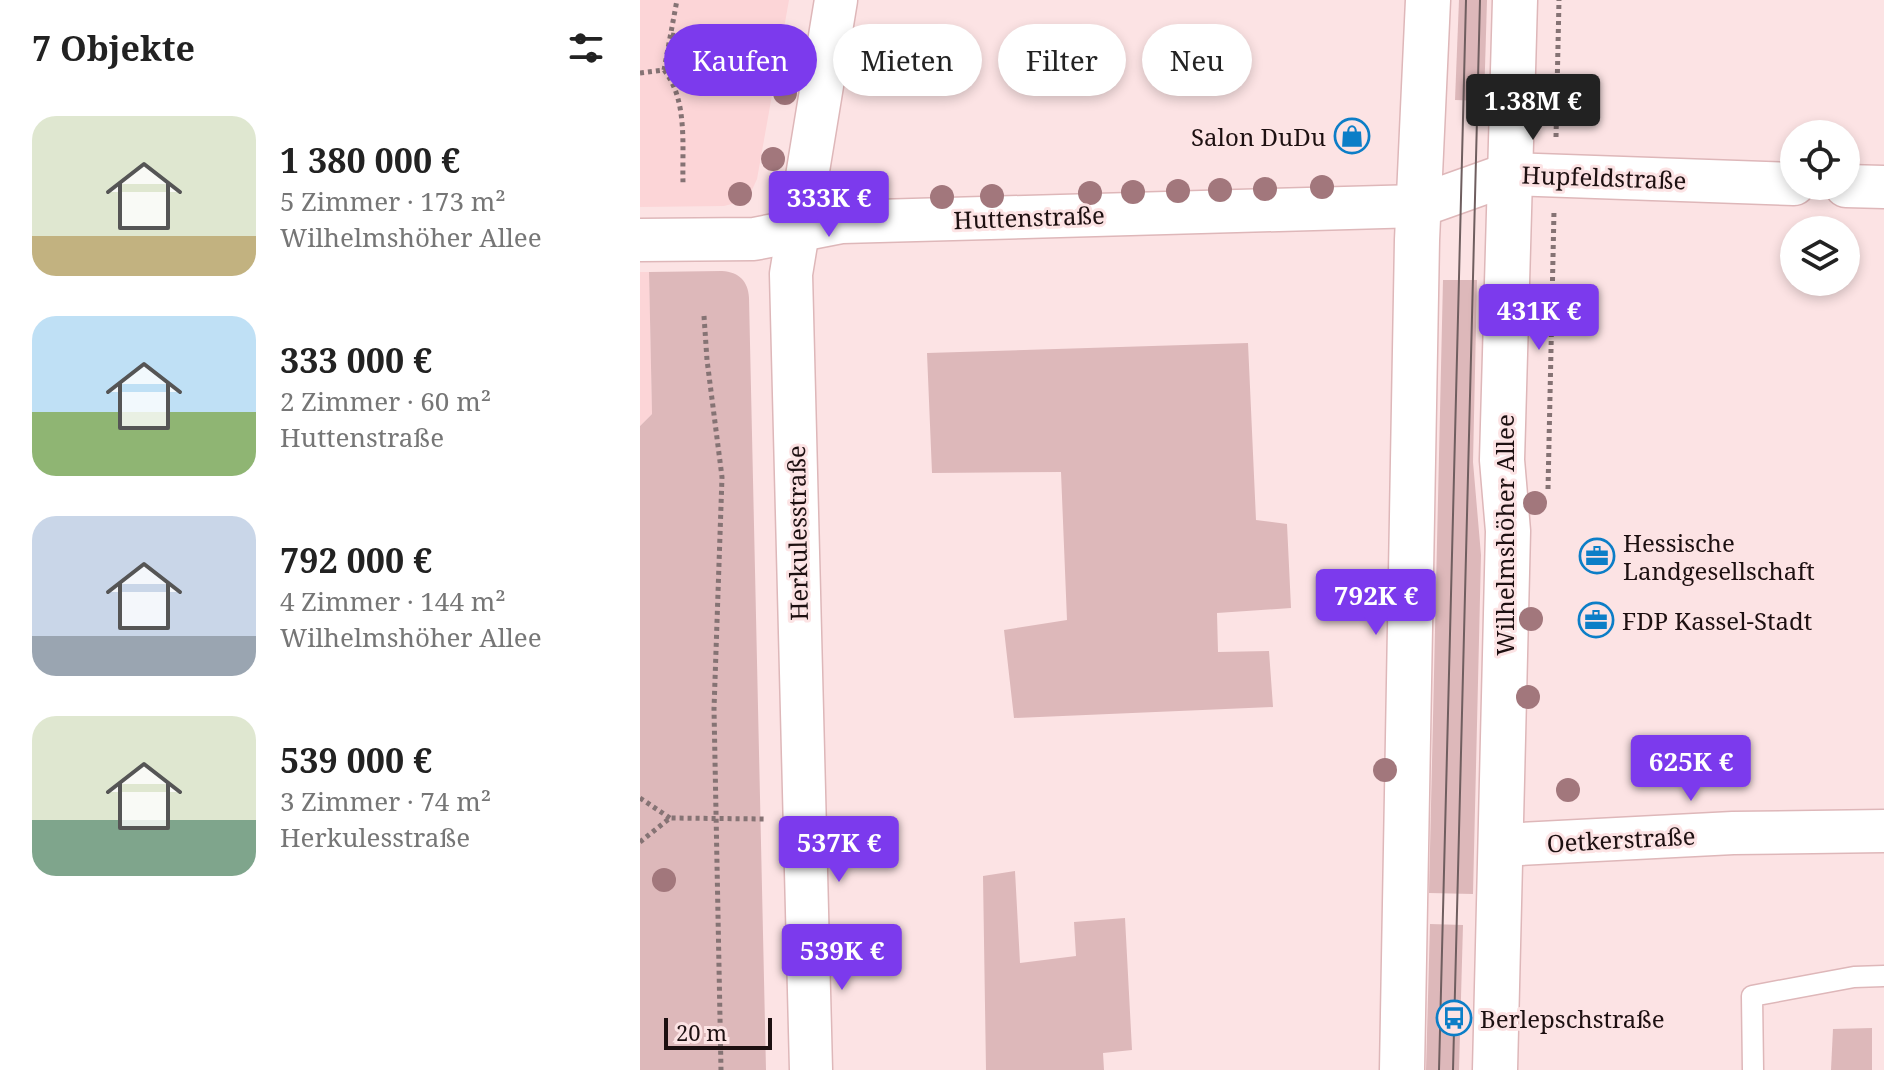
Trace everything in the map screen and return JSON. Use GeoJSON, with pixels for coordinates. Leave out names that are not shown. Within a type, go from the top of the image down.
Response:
{"type":"FeatureCollection","features":[{"type":"Feature","properties":{"kind":"main road"},"geometry":{"type":"LineString","coordinates":[[1402,1070],[1419,206],[1428,0]]}},
{"type":"Feature","properties":{"kind":"main road","name":"Wilhelmshöher Allee"},"geometry":{"type":"LineString","coordinates":[[1495,1070],[1508,531],[1502,460],[1515,0]]}},
{"type":"Feature","properties":{"kind":"street","name":"Herkulesstraße"},"geometry":{"type":"LineString","coordinates":[[811,1070],[791,286],[797,230],[836,0]]}},
{"type":"Feature","properties":{"kind":"street","name":"Hupfeldstraße"},"geometry":{"type":"LineString","coordinates":[[1419,206],[1509,174],[1780,184]]}},
{"type":"Feature","properties":{"kind":"street"},"geometry":{"type":"LineString","coordinates":[[1860,186],[1884,187]]}},
{"type":"Feature","properties":{"kind":"street","name":"Huttenstraße"},"geometry":{"type":"LineString","coordinates":[[640,240],[754,239],[842,222],[1419,206]]}},
{"type":"Feature","properties":{"kind":"street","name":"Oetkerstraße"},"geometry":{"type":"LineString","coordinates":[[1501,845],[1733,833],[1884,831]]}},
{"type":"Feature","properties":{"kind":"lane"},"geometry":{"type":"LineString","coordinates":[[1753,1070],[1752,996],[1854,977],[1884,976]]}},
{"type":"Feature","properties":{"kind":"path"},"geometry":{"type":"LineString","coordinates":[[673,24],[677,0]]}},
{"type":"Feature","properties":{"kind":"path"},"geometry":{"type":"LineString","coordinates":[[1555,176],[1559,0]]}},
{"type":"Feature","properties":{"kind":"path"},"geometry":{"type":"LineString","coordinates":[[640,73],[664,70]]}},
{"type":"Feature","properties":{"kind":"path"},"geometry":{"type":"LineString","coordinates":[[676,96],[680,107],[683,183]]}},
{"type":"Feature","properties":{"kind":"path"},"geometry":{"type":"LineString","coordinates":[[704,316],[722,477],[714,709],[721,1070]]}},
{"type":"Feature","properties":{"kind":"path"},"geometry":{"type":"LineString","coordinates":[[640,798],[670,818],[767,819]]}},
{"type":"Feature","properties":{"kind":"path"},"geometry":{"type":"LineString","coordinates":[[640,842],[670,818]]}},
{"type":"Feature","properties":{"kind":"shaded area"},"geometry":{"type":"Polygon","coordinates":[[[640,0],[789,0],[785,24],[664,24],[664,96],[772,96],[757,179],[743,201],[724,206],[640,207],[640,0]]]}},
{"type":"Feature","properties":{"kind":"shaded area"},"geometry":{"type":"Polygon","coordinates":[[[1459,0],[1487,0],[1484,101],[1455,100],[1459,0]]]}},
{"type":"Feature","properties":{"kind":"shaded area"},"geometry":{"type":"Polygon","coordinates":[[[722,271],[742,278],[749,298],[766,1070],[640,1070],[640,426],[652,414],[649,272],[722,271]]]}},
{"type":"Feature","properties":{"kind":"shaded area"},"geometry":{"type":"Polygon","coordinates":[[[640,272],[649,272],[652,414],[640,426],[640,272]]]}},
{"type":"Feature","properties":{"kind":"shaded area"},"geometry":{"type":"Polygon","coordinates":[[[1443,280],[1477,280],[1473,462],[1481,555],[1473,894],[1429,893],[1443,280]]]}},
{"type":"Feature","properties":{"kind":"shaded area"},"geometry":{"type":"Polygon","coordinates":[[[1248,343],[1256,520],[1287,524],[1291,608],[1217,613],[1218,652],[1269,651],[1273,707],[1014,718],[1004,630],[1067,620],[1061,472],[932,473],[927,353],[1248,343]]]}},
{"type":"Feature","properties":{"kind":"shaded area"},"geometry":{"type":"Polygon","coordinates":[[[1015,871],[1020,963],[1076,956],[1074,922],[1125,918],[1132,1050],[1103,1053],[1104,1070],[986,1070],[983,876],[1015,871]]]}},
{"type":"Feature","properties":{"kind":"shaded area"},"geometry":{"type":"Polygon","coordinates":[[[1430,924],[1463,925],[1459,1070],[1426,1070],[1430,924]]]}},
{"type":"Feature","properties":{"kind":"shaded area"},"geometry":{"type":"Polygon","coordinates":[[[1872,1028],[1872,1070],[1831,1070],[1833,1029],[1872,1028]]]}},
{"type":"Feature","properties":{"kind":"tram line"},"geometry":{"type":"LineString","coordinates":[[1439,1070],[1466,0]]}},
{"type":"Feature","properties":{"kind":"tram line"},"geometry":{"type":"LineString","coordinates":[[1453,1070],[1480,0]]}},
{"type":"Feature","properties":{"kind":"place","name":"Salon DuDu"},"geometry":{"type":"Point","coordinates":[1352,136]}},
{"type":"Feature","properties":{"kind":"place","name":"Hessische Landgesellschaft"},"geometry":{"type":"Point","coordinates":[1597,556]}},
{"type":"Feature","properties":{"kind":"place","name":"FDP Kassel-Stadt"},"geometry":{"type":"Point","coordinates":[1596,620]}},
{"type":"Feature","properties":{"kind":"place","name":"Berlepschstraße"},"geometry":{"type":"Point","coordinates":[1454,1018]}}]}
